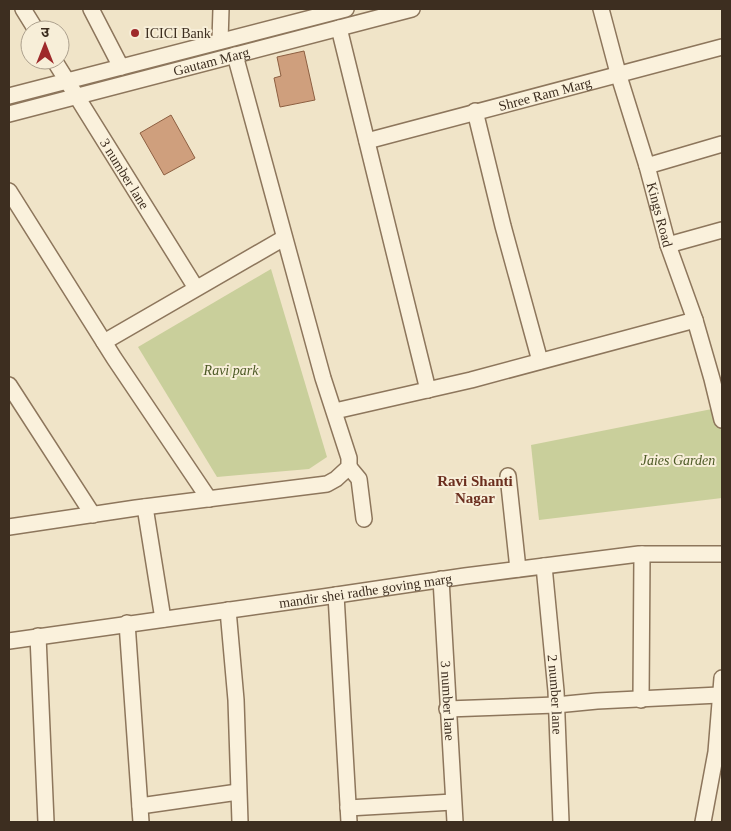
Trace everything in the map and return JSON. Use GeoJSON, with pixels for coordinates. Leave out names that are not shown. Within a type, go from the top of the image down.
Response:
{"type":"FeatureCollection","features":[{"type":"Feature","properties":{"kind":"street"},"geometry":{"type":"LineString","coordinates":[[23,9],[30,20]]}},
{"type":"Feature","properties":{"kind":"street"},"geometry":{"type":"LineString","coordinates":[[91,9],[121,67]]}},
{"type":"Feature","properties":{"kind":"street"},"geometry":{"type":"LineString","coordinates":[[220,41],[221,9]]}},
{"type":"Feature","properties":{"kind":"street"},"geometry":{"type":"LineString","coordinates":[[9,96],[346,9]]}},
{"type":"Feature","properties":{"kind":"street","name":"Gautam Marg"},"geometry":{"type":"LineString","coordinates":[[9,114],[412,9]]}},
{"type":"Feature","properties":{"kind":"street","name":"Kings Road"},"geometry":{"type":"LineString","coordinates":[[601,9],[668,245],[695,320],[722,420]]}},
{"type":"Feature","properties":{"kind":"street"},"geometry":{"type":"LineString","coordinates":[[339,28],[428,390]]}},
{"type":"Feature","properties":{"kind":"street","name":"Shree Ram Marg"},"geometry":{"type":"LineString","coordinates":[[367,141],[722,47]]}},
{"type":"Feature","properties":{"kind":"street"},"geometry":{"type":"LineString","coordinates":[[235,55],[323,378],[349,458],[349,467],[358,479],[364,519]]}},
{"type":"Feature","properties":{"kind":"street","name":"3 number lane"},"geometry":{"type":"LineString","coordinates":[[60,70],[196,288]]}},
{"type":"Feature","properties":{"kind":"street"},"geometry":{"type":"LineString","coordinates":[[475,111],[503,226],[540,361]]}},
{"type":"Feature","properties":{"kind":"street"},"geometry":{"type":"LineString","coordinates":[[647,166],[722,144]]}},
{"type":"Feature","properties":{"kind":"street"},"geometry":{"type":"LineString","coordinates":[[9,191],[104,342],[209,499]]}},
{"type":"Feature","properties":{"kind":"street"},"geometry":{"type":"LineString","coordinates":[[668,245],[722,230]]}},
{"type":"Feature","properties":{"kind":"street"},"geometry":{"type":"LineString","coordinates":[[104,342],[284,238]]}},
{"type":"Feature","properties":{"kind":"street"},"geometry":{"type":"LineString","coordinates":[[335,411],[471,380],[695,320]]}},
{"type":"Feature","properties":{"kind":"street"},"geometry":{"type":"LineString","coordinates":[[9,385],[92,515]]}},
{"type":"Feature","properties":{"kind":"street"},"geometry":{"type":"LineString","coordinates":[[9,527],[145,507],[326,484],[336,479],[349,467]]}},
{"type":"Feature","properties":{"kind":"street"},"geometry":{"type":"LineString","coordinates":[[508,476],[518,569]]}},
{"type":"Feature","properties":{"kind":"street"},"geometry":{"type":"LineString","coordinates":[[145,507],[163,618]]}},
{"type":"Feature","properties":{"kind":"street"},"geometry":{"type":"LineString","coordinates":[[641,700],[642,554]]}},
{"type":"Feature","properties":{"kind":"street","name":"mandir shei radhe goving marg"},"geometry":{"type":"LineString","coordinates":[[9,641],[518,569],[642,554],[722,554]]}},
{"type":"Feature","properties":{"kind":"street","name":"2 number lane"},"geometry":{"type":"LineString","coordinates":[[544,566],[556,705],[561,822]]}},
{"type":"Feature","properties":{"kind":"street","name":"3 number lane"},"geometry":{"type":"LineString","coordinates":[[440,580],[455,822]]}},
{"type":"Feature","properties":{"kind":"street"},"geometry":{"type":"LineString","coordinates":[[336,595],[348,815],[453,802]]}},
{"type":"Feature","properties":{"kind":"street"},"geometry":{"type":"LineString","coordinates":[[228,610],[236,700],[240,822]]}},
{"type":"Feature","properties":{"kind":"street"},"geometry":{"type":"LineString","coordinates":[[127,623],[141,822]]}},
{"type":"Feature","properties":{"kind":"street"},"geometry":{"type":"LineString","coordinates":[[38,636],[46,822]]}},
{"type":"Feature","properties":{"kind":"street"},"geometry":{"type":"LineString","coordinates":[[703,822],[719,751],[722,678]]}},
{"type":"Feature","properties":{"kind":"street"},"geometry":{"type":"LineString","coordinates":[[448,709],[556,705],[720,695]]}},
{"type":"Feature","properties":{"kind":"street"},"geometry":{"type":"LineString","coordinates":[[140,806],[238,792]]}},
{"type":"Feature","properties":{"kind":"green space","name":"Ravi park"},"geometry":{"type":"Polygon","coordinates":[[[271,269],[327,457],[309,469],[217,477],[138,347],[271,269]]]}},
{"type":"Feature","properties":{"kind":"green space","name":"Jaies Garden"},"geometry":{"type":"Polygon","coordinates":[[[722,407],[722,498],[539,520],[531,445],[722,407]]]}},
{"type":"Feature","properties":{"kind":"building"},"geometry":{"type":"Polygon","coordinates":[[[304,51],[315,100],[280,107],[274,78],[281,76],[277,57],[304,51]]]}},
{"type":"Feature","properties":{"kind":"building"},"geometry":{"type":"Polygon","coordinates":[[[171,115],[195,158],[164,175],[140,133],[171,115]]]}},
{"type":"Feature","properties":{"kind":"place","name":"ICICI Bank"},"geometry":{"type":"Point","coordinates":[135,33]}},
{"type":"Feature","properties":{"kind":"district","name":"Ravi Shanti Nagar"},"geometry":{"type":"Point","coordinates":[475,490]}}]}
